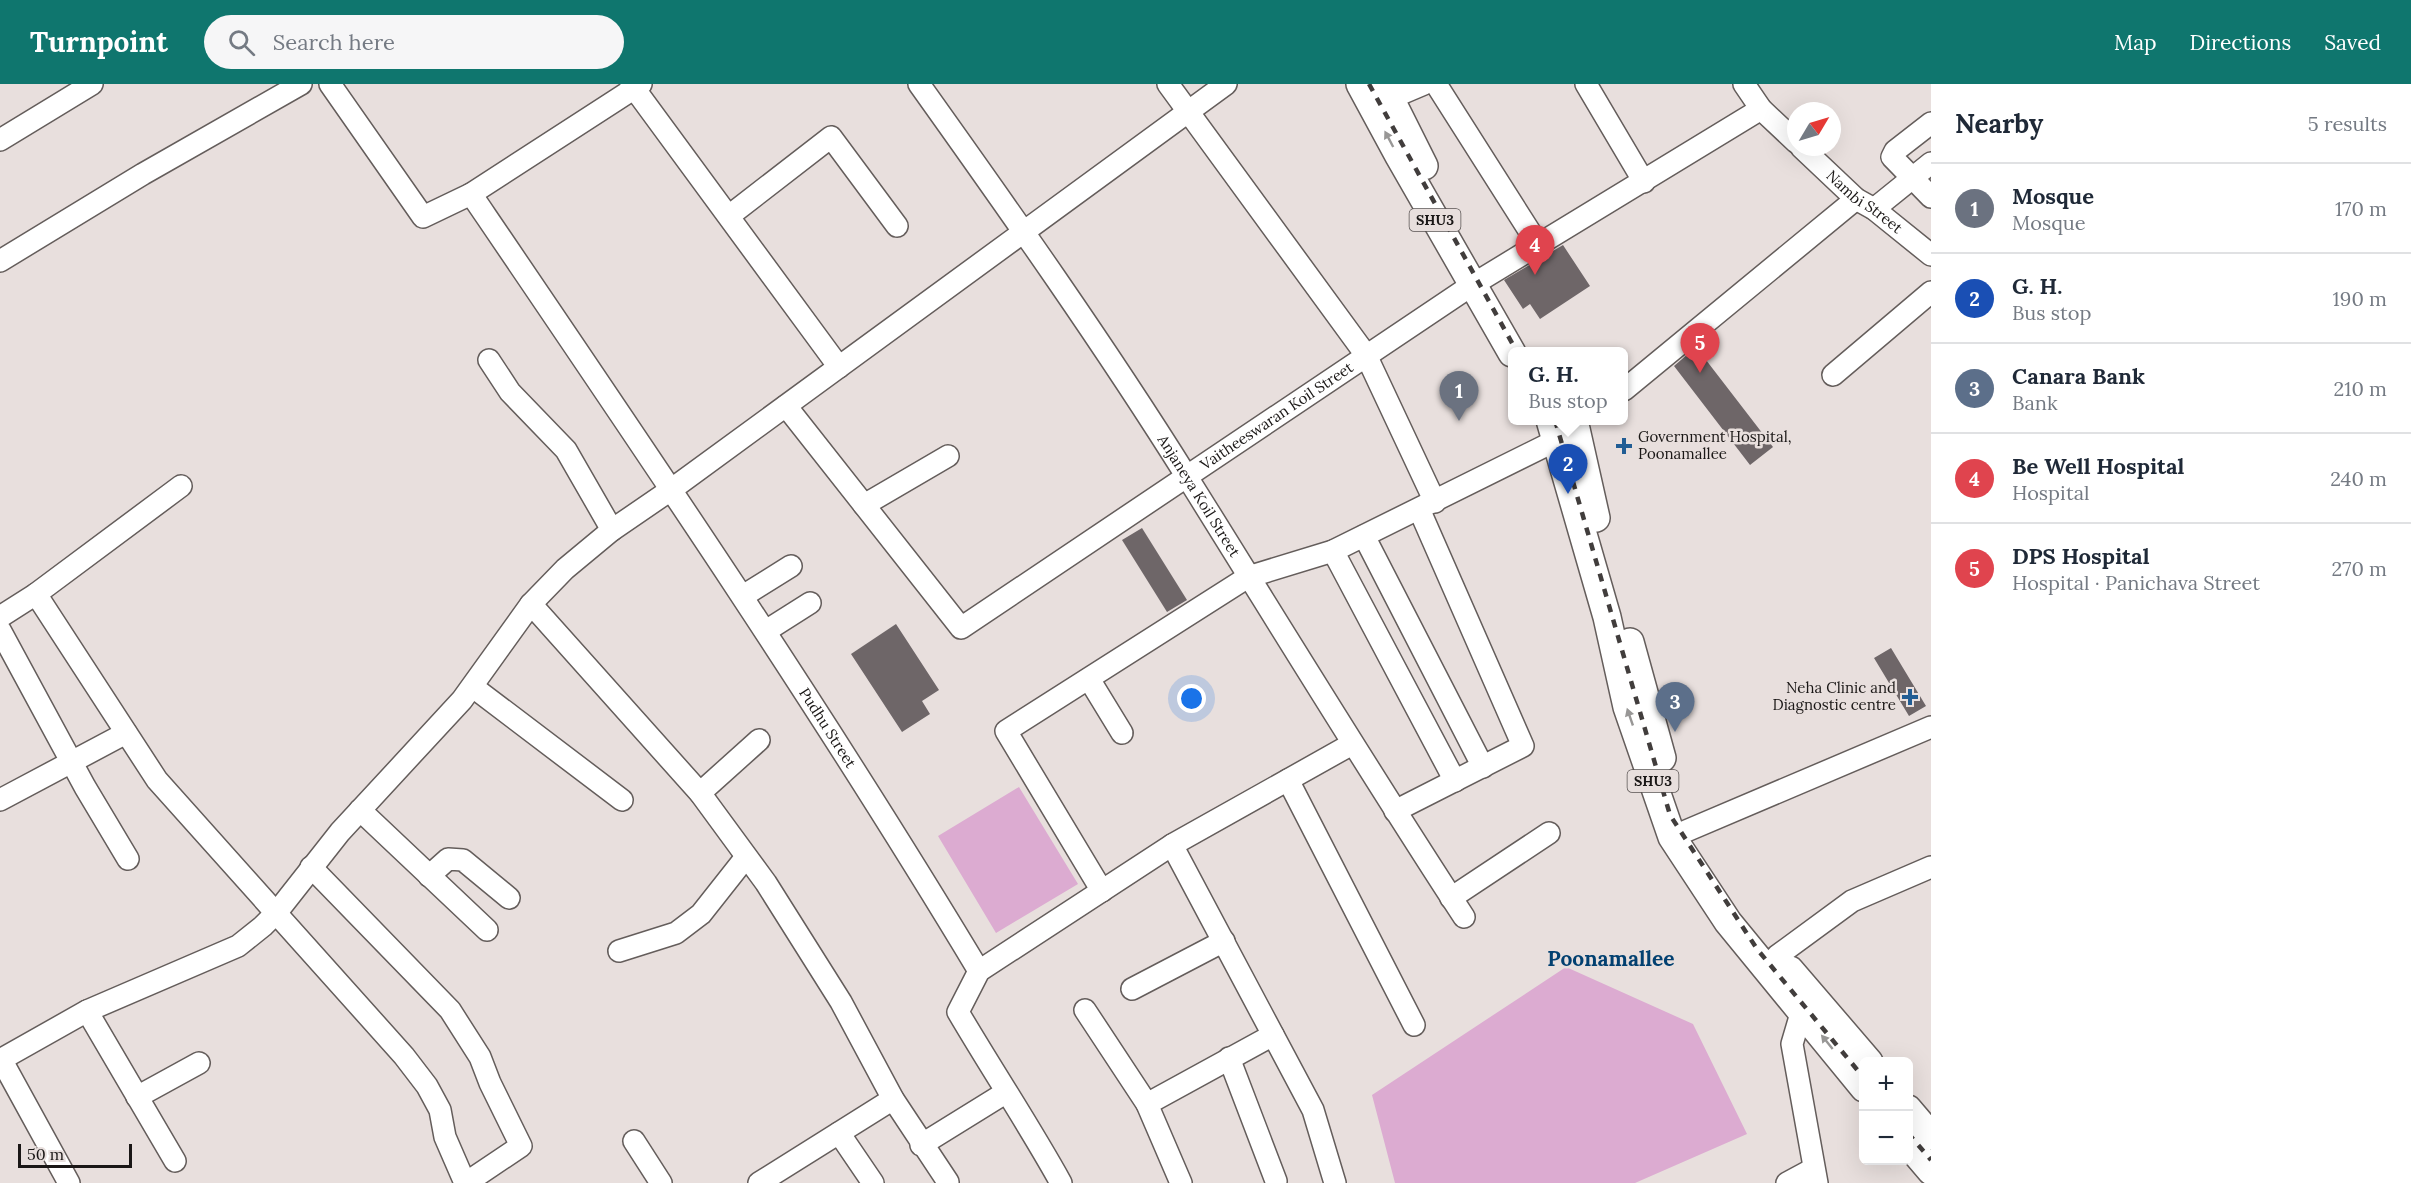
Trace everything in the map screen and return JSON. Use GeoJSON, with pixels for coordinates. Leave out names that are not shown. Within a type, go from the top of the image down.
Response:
{"type":"FeatureCollection","features":[{"type":"Feature","properties":{"kind":"main road","name":"SHU3"},"geometry":{"type":"LineString","coordinates":[[1360,84],[1480,281],[1528,347]]}},
{"type":"Feature","properties":{"kind":"main road","name":"SHU3"},"geometry":{"type":"LineString","coordinates":[[1387,91],[1480,281],[1509,347]]}},
{"type":"Feature","properties":{"kind":"main road","name":"SHU3"},"geometry":{"type":"LineString","coordinates":[[1568,427],[1660,750],[1679,833],[1728,922],[1864,1057]]}},
{"type":"Feature","properties":{"kind":"main road","name":"SHU3"},"geometry":{"type":"LineString","coordinates":[[1679,833],[1777,956],[1859,1082]]}},
{"type":"Feature","properties":{"kind":"main road"},"geometry":{"type":"LineString","coordinates":[[1910,1111],[1931,1136]]}},
{"type":"Feature","properties":{"kind":"main road"},"geometry":{"type":"LineString","coordinates":[[1913,1150],[1931,1172]]}},
{"type":"Feature","properties":{"kind":"street"},"geometry":{"type":"LineString","coordinates":[[0,140],[92,84]]}},
{"type":"Feature","properties":{"kind":"street"},"geometry":{"type":"LineString","coordinates":[[0,261],[143,174],[301,84]]}},
{"type":"Feature","properties":{"kind":"street"},"geometry":{"type":"LineString","coordinates":[[330,84],[423,217],[471,194],[636,85],[839,367]]}},
{"type":"Feature","properties":{"kind":"street","name":"Anjaneya Koil Street"},"geometry":{"type":"LineString","coordinates":[[919,84],[1024,232],[1187,476],[1352,744],[1464,918]]}},
{"type":"Feature","properties":{"kind":"street"},"geometry":{"type":"LineString","coordinates":[[1168,84],[1366,355],[1523,746],[1395,811]]}},
{"type":"Feature","properties":{"kind":"street"},"geometry":{"type":"LineString","coordinates":[[69,1183],[0,1060],[87,1011],[238,946],[277,912],[311,867],[360,810],[473,687],[531,604],[565,568],[612,530],[672,489],[1226,84]]}},
{"type":"Feature","properties":{"kind":"street"},"geometry":{"type":"LineString","coordinates":[[1387,91],[1424,84]]}},
{"type":"Feature","properties":{"kind":"street"},"geometry":{"type":"LineString","coordinates":[[1436,84],[1537,243]]}},
{"type":"Feature","properties":{"kind":"street"},"geometry":{"type":"LineString","coordinates":[[1586,84],[1644,182]]}},
{"type":"Feature","properties":{"kind":"street"},"geometry":{"type":"LineString","coordinates":[[1744,84],[1761,109],[1787,134]]}},
{"type":"Feature","properties":{"kind":"street","name":"Vaitheeswaran Koil Street"},"geometry":{"type":"LineString","coordinates":[[864,505],[961,628],[1366,355],[1537,243],[1644,182],[1761,109]]}},
{"type":"Feature","properties":{"kind":"street"},"geometry":{"type":"LineString","coordinates":[[1931,123],[1893,153],[1892,157],[1931,197]]}},
{"type":"Feature","properties":{"kind":"street"},"geometry":{"type":"LineString","coordinates":[[729,216],[831,136],[897,226]]}},
{"type":"Feature","properties":{"kind":"street","name":"Nambi Street"},"geometry":{"type":"LineString","coordinates":[[1811,156],[1865,204],[1931,255]]}},
{"type":"Feature","properties":{"kind":"street"},"geometry":{"type":"LineString","coordinates":[[1628,386],[1865,204],[1912,178],[1931,163]]}},
{"type":"Feature","properties":{"kind":"street","name":"Pudhu Street"},"geometry":{"type":"LineString","coordinates":[[471,194],[766,631],[883,812],[979,971]]}},
{"type":"Feature","properties":{"kind":"street"},"geometry":{"type":"LineString","coordinates":[[1833,375],[1931,292]]}},
{"type":"Feature","properties":{"kind":"street"},"geometry":{"type":"LineString","coordinates":[[489,360],[510,392],[566,450],[612,530]]}},
{"type":"Feature","properties":{"kind":"street"},"geometry":{"type":"LineString","coordinates":[[786,406],[864,505],[948,456]]}},
{"type":"Feature","properties":{"kind":"street"},"geometry":{"type":"LineString","coordinates":[[1102,891],[1006,732],[1248,577],[1333,551],[1427,505],[1568,427]]}},
{"type":"Feature","properties":{"kind":"street"},"geometry":{"type":"LineString","coordinates":[[0,617],[36,594],[181,486]]}},
{"type":"Feature","properties":{"kind":"street"},"geometry":{"type":"LineString","coordinates":[[1364,536],[1483,767]]}},
{"type":"Feature","properties":{"kind":"street"},"geometry":{"type":"LineString","coordinates":[[1333,551],[1455,781]]}},
{"type":"Feature","properties":{"kind":"street"},"geometry":{"type":"LineString","coordinates":[[742,596],[790,566]]}},
{"type":"Feature","properties":{"kind":"street"},"geometry":{"type":"LineString","coordinates":[[36,594],[157,780],[277,912],[404,1056],[427,1086],[440,1110],[446,1137],[466,1183],[521,1146],[480,1058],[450,1010],[311,867]]}},
{"type":"Feature","properties":{"kind":"street"},"geometry":{"type":"LineString","coordinates":[[766,631],[810,603]]}},
{"type":"Feature","properties":{"kind":"street"},"geometry":{"type":"LineString","coordinates":[[531,604],[700,792],[766,883],[841,1002],[893,1099],[921,1145],[948,1182]]}},
{"type":"Feature","properties":{"kind":"street"},"geometry":{"type":"LineString","coordinates":[[0,630],[128,858]]}},
{"type":"Feature","properties":{"kind":"street"},"geometry":{"type":"LineString","coordinates":[[1089,678],[1122,732]]}},
{"type":"Feature","properties":{"kind":"street"},"geometry":{"type":"LineString","coordinates":[[473,687],[622,800]]}},
{"type":"Feature","properties":{"kind":"street"},"geometry":{"type":"LineString","coordinates":[[1679,833],[1931,727]]}},
{"type":"Feature","properties":{"kind":"street"},"geometry":{"type":"LineString","coordinates":[[0,800],[126,733]]}},
{"type":"Feature","properties":{"kind":"street"},"geometry":{"type":"LineString","coordinates":[[700,792],[759,740]]}},
{"type":"Feature","properties":{"kind":"street"},"geometry":{"type":"LineString","coordinates":[[1061,1183],[1032,1130],[1005,1093],[958,1012],[979,971],[1172,845],[1352,744]]}},
{"type":"Feature","properties":{"kind":"street"},"geometry":{"type":"LineString","coordinates":[[1288,780],[1414,1025]]}},
{"type":"Feature","properties":{"kind":"street"},"geometry":{"type":"LineString","coordinates":[[360,810],[487,930]]}},
{"type":"Feature","properties":{"kind":"street"},"geometry":{"type":"LineString","coordinates":[[1451,898],[1549,832]]}},
{"type":"Feature","properties":{"kind":"street"},"geometry":{"type":"LineString","coordinates":[[1172,845],[1313,1110],[1335,1183]]}},
{"type":"Feature","properties":{"kind":"street"},"geometry":{"type":"LineString","coordinates":[[619,951],[676,933],[700,914],[746,857]]}},
{"type":"Feature","properties":{"kind":"street"},"geometry":{"type":"LineString","coordinates":[[429,876],[448,859],[463,860],[509,898]]}},
{"type":"Feature","properties":{"kind":"street"},"geometry":{"type":"LineString","coordinates":[[1777,956],[1852,901],[1931,867]]}},
{"type":"Feature","properties":{"kind":"street"},"geometry":{"type":"LineString","coordinates":[[1132,990],[1224,941]]}},
{"type":"Feature","properties":{"kind":"street"},"geometry":{"type":"LineString","coordinates":[[1787,1183],[1815,1176],[1792,1044],[1808,1004]]}},
{"type":"Feature","properties":{"kind":"street"},"geometry":{"type":"LineString","coordinates":[[1085,1010],[1147,1104],[1181,1183]]}},
{"type":"Feature","properties":{"kind":"street"},"geometry":{"type":"LineString","coordinates":[[87,1011],[175,1161]]}},
{"type":"Feature","properties":{"kind":"street"},"geometry":{"type":"LineString","coordinates":[[1147,1104],[1273,1035]]}},
{"type":"Feature","properties":{"kind":"street"},"geometry":{"type":"LineString","coordinates":[[1229,1058],[1276,1181]]}},
{"type":"Feature","properties":{"kind":"street"},"geometry":{"type":"LineString","coordinates":[[137,1097],[199,1063]]}},
{"type":"Feature","properties":{"kind":"street"},"geometry":{"type":"LineString","coordinates":[[921,1145],[1005,1093]]}},
{"type":"Feature","properties":{"kind":"street"},"geometry":{"type":"LineString","coordinates":[[770,1180],[893,1099]]}},
{"type":"Feature","properties":{"kind":"street"},"geometry":{"type":"LineString","coordinates":[[839,1133],[873,1183]]}},
{"type":"Feature","properties":{"kind":"street"},"geometry":{"type":"LineString","coordinates":[[634,1141],[661,1183]]}},
{"type":"Feature","properties":{"kind":"shaded area"},"geometry":{"type":"Polygon","coordinates":[[[1019,787],[1078,884],[996,933],[938,836],[1019,787]]]}},
{"type":"Feature","properties":{"kind":"shaded area"},"geometry":{"type":"Polygon","coordinates":[[[1566,967],[1693,1024],[1747,1134],[1635,1183],[1395,1183],[1372,1095],[1566,967]]]}},
{"type":"Feature","properties":{"kind":"building"},"geometry":{"type":"Polygon","coordinates":[[[1563,245],[1590,286],[1540,319],[1530,304],[1523,309],[1504,280],[1563,245]]]}},
{"type":"Feature","properties":{"kind":"building"},"geometry":{"type":"Polygon","coordinates":[[[1696,347],[1773,447],[1750,465],[1674,366],[1696,347]]]}},
{"type":"Feature","properties":{"kind":"building"},"geometry":{"type":"Polygon","coordinates":[[[1142,528],[1187,600],[1167,612],[1122,540],[1142,528]]]}},
{"type":"Feature","properties":{"kind":"building"},"geometry":{"type":"Polygon","coordinates":[[[896,624],[939,690],[922,701],[930,714],[902,732],[851,654],[896,624]]]}},
{"type":"Feature","properties":{"kind":"building"},"geometry":{"type":"Polygon","coordinates":[[[1891,648],[1926,706],[1909,716],[1874,658],[1891,648]]]}},
{"type":"Feature","properties":{"kind":"railway"},"geometry":{"type":"LineString","coordinates":[[1369,84],[1514,347]]}},
{"type":"Feature","properties":{"kind":"railway"},"geometry":{"type":"LineString","coordinates":[[1556,425],[1670,815],[1757,949],[1859,1072]]}},
{"type":"Feature","properties":{"kind":"railway"},"geometry":{"type":"LineString","coordinates":[[1913,1139],[1931,1160]]}},
{"type":"Feature","properties":{"kind":"place","name":"Be Well Hospital"},"geometry":{"type":"Point","coordinates":[1535,275]}},
{"type":"Feature","properties":{"kind":"place","name":"DPS Hospital"},"geometry":{"type":"Point","coordinates":[1700,373]}},
{"type":"Feature","properties":{"kind":"place","name":"Mosque"},"geometry":{"type":"Point","coordinates":[1459,421]}},
{"type":"Feature","properties":{"kind":"place","name":"Government Hospital, Poonamallee"},"geometry":{"type":"Point","coordinates":[1624,446]}},
{"type":"Feature","properties":{"kind":"place","name":"G. H."},"geometry":{"type":"Point","coordinates":[1568,494]}},
{"type":"Feature","properties":{"kind":"place","name":"Neha Clinic and Diagnostic centre"},"geometry":{"type":"Point","coordinates":[1910,697]}},
{"type":"Feature","properties":{"kind":"place","name":"Canara Bank"},"geometry":{"type":"Point","coordinates":[1675,732]}},
{"type":"Feature","properties":{"kind":"district","name":"Poonamallee"},"geometry":{"type":"Point","coordinates":[1611,959]}}]}
